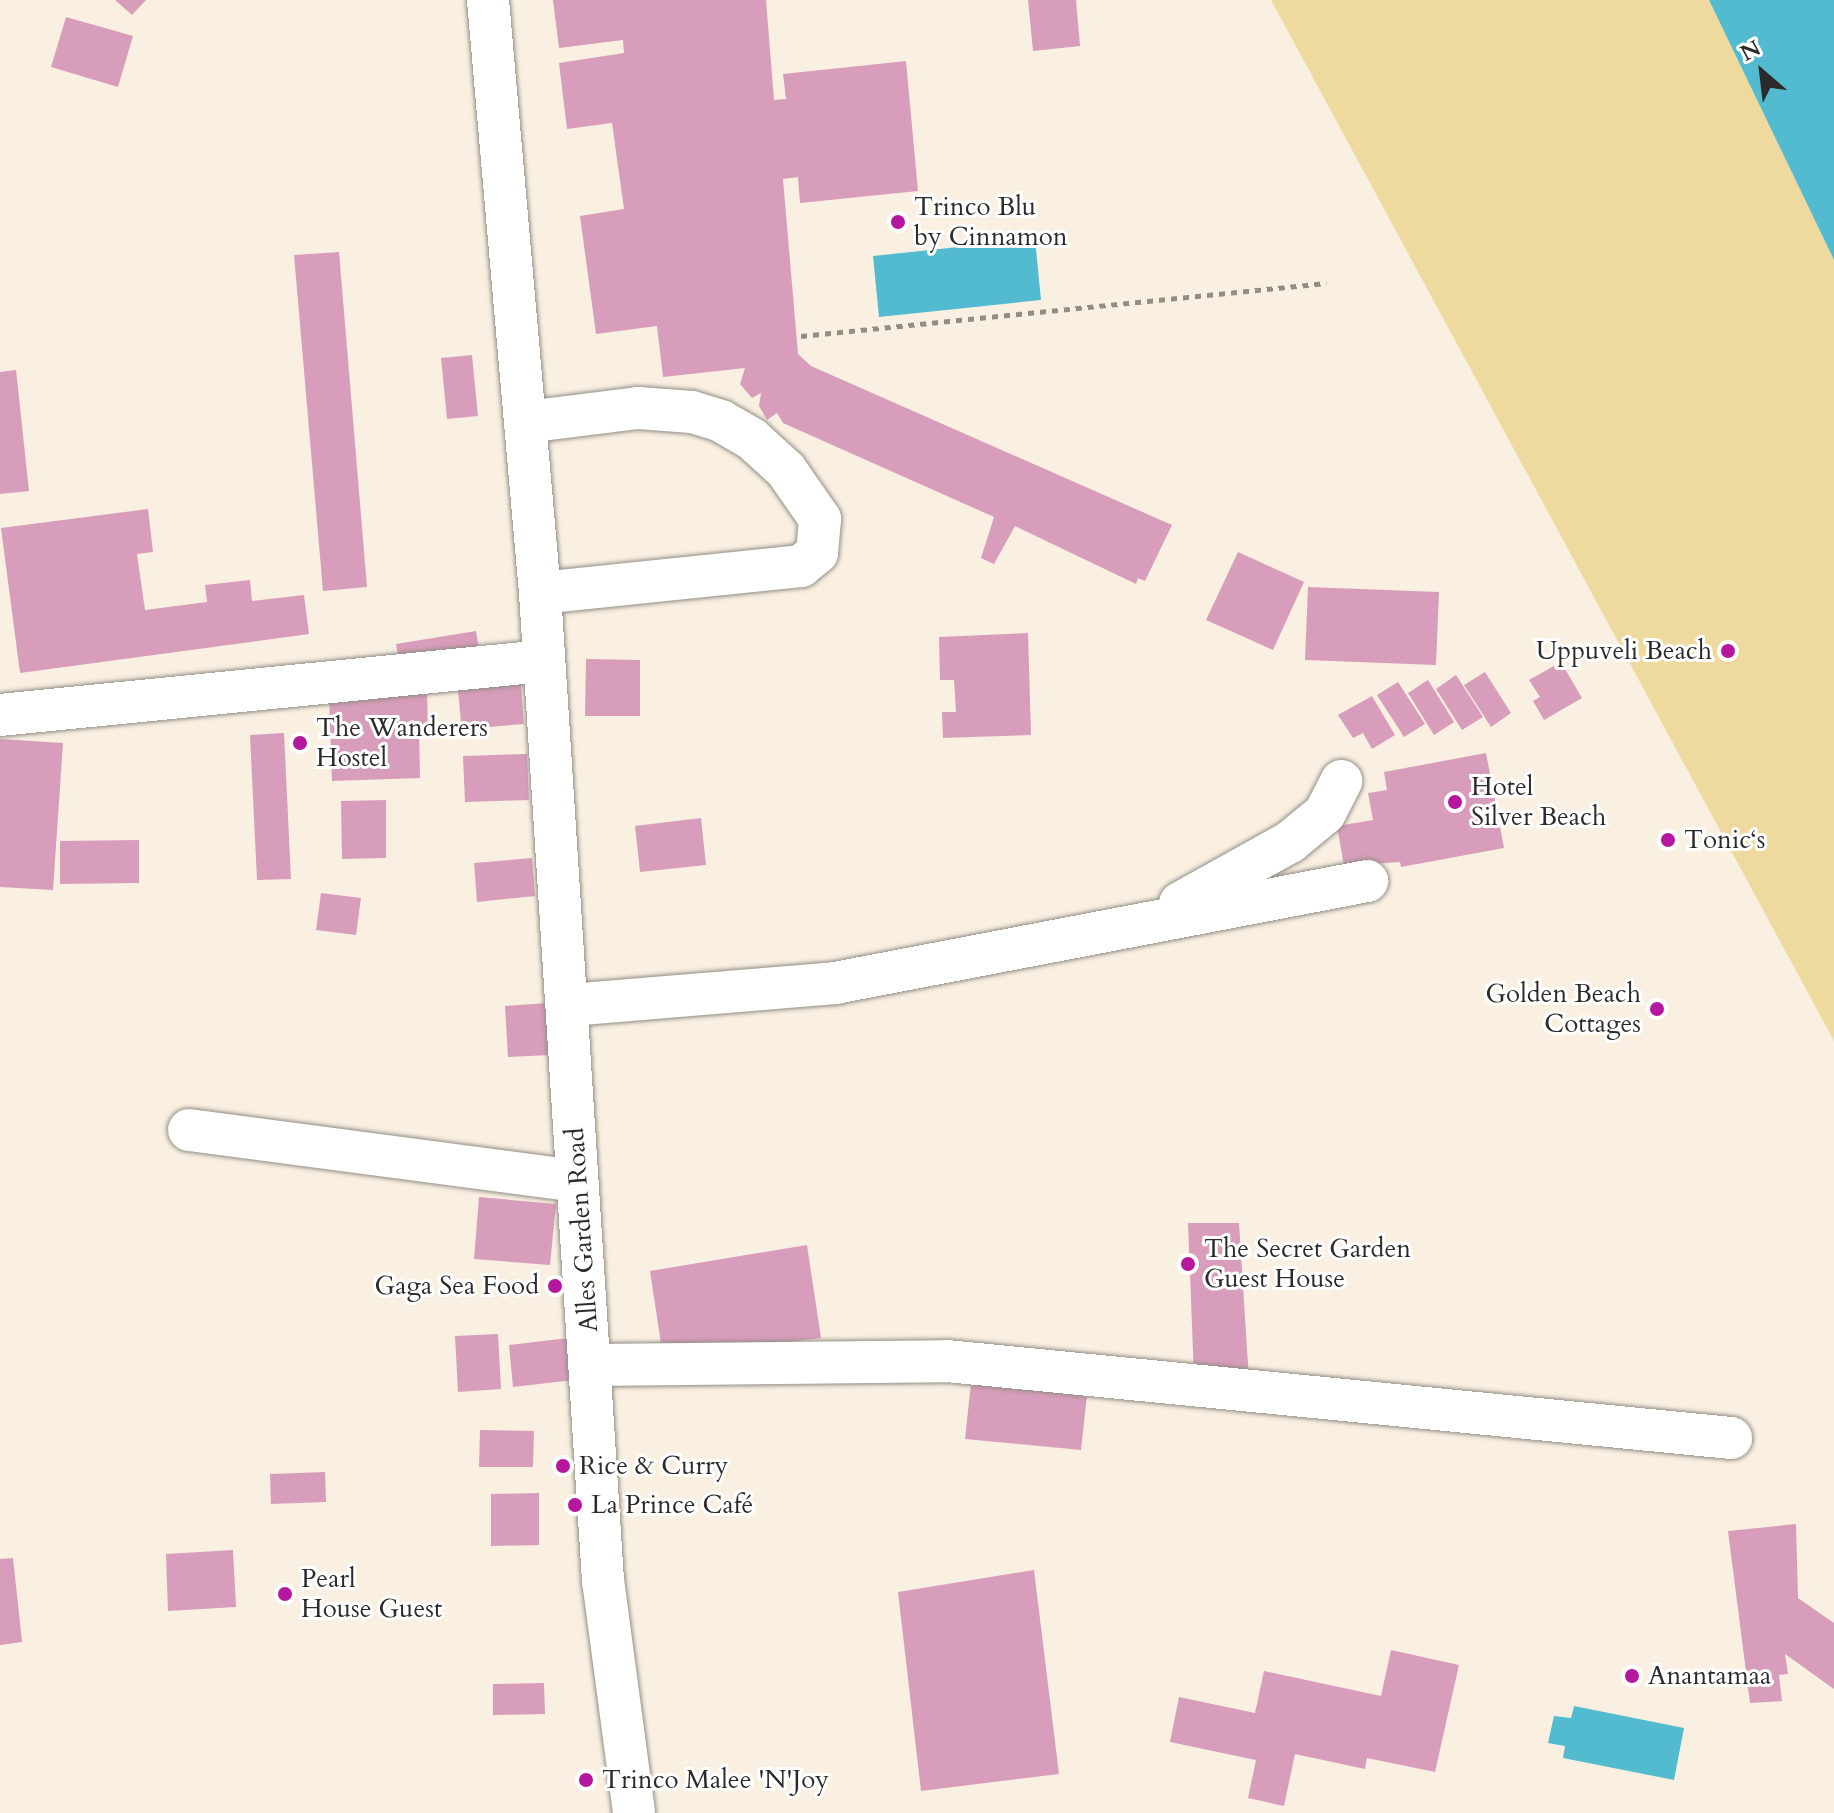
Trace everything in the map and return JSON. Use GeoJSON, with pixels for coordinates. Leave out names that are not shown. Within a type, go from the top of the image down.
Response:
{"type":"FeatureCollection","features":[{"type":"Feature","properties":{"kind":"street","name":"Alles Garden Road"},"geometry":{"type":"LineString","coordinates":[[488,0],[540,593],[569,1005],[577,1181],[592,1365],[603,1580],[634,1813]]}},
{"type":"Feature","properties":{"kind":"street"},"geometry":{"type":"LineString","coordinates":[[526,422],[638,408],[706,416],[752,439],[802,487],[820,519],[817,553],[801,566],[540,593]]}},
{"type":"Feature","properties":{"kind":"street"},"geometry":{"type":"LineString","coordinates":[[0,715],[542,654]]}},
{"type":"Feature","properties":{"kind":"street"},"geometry":{"type":"LineString","coordinates":[[1151,920],[1290,842],[1325,813],[1341,781]]}},
{"type":"Feature","properties":{"kind":"street"},"geometry":{"type":"LineString","coordinates":[[569,1005],[835,983],[1367,881]]}},
{"type":"Feature","properties":{"kind":"street"},"geometry":{"type":"LineString","coordinates":[[189,1130],[577,1181]]}},
{"type":"Feature","properties":{"kind":"street"},"geometry":{"type":"LineString","coordinates":[[592,1365],[947,1361],[1731,1438]]}},
{"type":"Feature","properties":{"kind":"path"},"geometry":{"type":"LineString","coordinates":[[801,336],[1326,283]]}},
{"type":"Feature","properties":{"kind":"sand","name":"Uppuveli Beach"},"geometry":{"type":"Polygon","coordinates":[[[1271,0],[1709,0],[1834,260],[1834,1041],[1271,0]]]}},
{"type":"Feature","properties":{"kind":"water"},"geometry":{"type":"Polygon","coordinates":[[[1709,0],[1834,0],[1834,260],[1709,0]]]}},
{"type":"Feature","properties":{"kind":"water"},"geometry":{"type":"Polygon","coordinates":[[[1035,239],[1041,300],[879,317],[873,256],[1035,239]]]}},
{"type":"Feature","properties":{"kind":"water"},"geometry":{"type":"Polygon","coordinates":[[[1574,1706],[1684,1728],[1674,1780],[1563,1758],[1565,1746],[1548,1743],[1554,1716],[1571,1718],[1574,1706]]]}},
{"type":"Feature","properties":{"kind":"building"},"geometry":{"type":"Polygon","coordinates":[[[115,0],[146,0],[132,15],[115,0]]]}},
{"type":"Feature","properties":{"kind":"building"},"geometry":{"type":"Polygon","coordinates":[[[553,0],[766,0],[774,100],[786,99],[783,74],[906,61],[918,191],[800,203],[798,177],[783,179],[798,354],[811,366],[1172,525],[1145,581],[1138,578],[1136,584],[1015,526],[994,564],[981,558],[994,517],[783,423],[777,413],[767,420],[759,406],[761,393],[752,398],[740,384],[745,368],[663,377],[657,326],[596,334],[580,216],[624,209],[612,123],[567,129],[559,63],[624,53],[623,40],[559,48],[553,0]]]}},
{"type":"Feature","properties":{"kind":"building"},"geometry":{"type":"Polygon","coordinates":[[[1028,0],[1076,0],[1080,46],[1033,51],[1028,0]]]}},
{"type":"Feature","properties":{"kind":"building"},"geometry":{"type":"Polygon","coordinates":[[[66,17],[133,36],[118,87],[51,67],[66,17]]]}},
{"type":"Feature","properties":{"kind":"building"},"geometry":{"type":"Polygon","coordinates":[[[339,252],[367,587],[323,591],[294,255],[339,252]]]}},
{"type":"Feature","properties":{"kind":"building"},"geometry":{"type":"Polygon","coordinates":[[[472,355],[478,416],[447,419],[441,358],[472,355]]]}},
{"type":"Feature","properties":{"kind":"building"},"geometry":{"type":"Polygon","coordinates":[[[16,370],[29,491],[0,494],[0,372],[16,370]]]}},
{"type":"Feature","properties":{"kind":"building"},"geometry":{"type":"Polygon","coordinates":[[[148,509],[153,552],[137,554],[145,610],[207,602],[205,585],[250,580],[252,601],[304,595],[309,634],[20,673],[1,528],[148,509]]]}},
{"type":"Feature","properties":{"kind":"building"},"geometry":{"type":"Polygon","coordinates":[[[1238,552],[1304,582],[1273,650],[1206,620],[1238,552]]]}},
{"type":"Feature","properties":{"kind":"building"},"geometry":{"type":"Polygon","coordinates":[[[1308,587],[1439,592],[1436,665],[1305,660],[1308,587]]]}},
{"type":"Feature","properties":{"kind":"building"},"geometry":{"type":"Polygon","coordinates":[[[476,631],[480,655],[400,668],[396,644],[476,631]]]}},
{"type":"Feature","properties":{"kind":"building"},"geometry":{"type":"Polygon","coordinates":[[[1028,633],[1031,735],[943,738],[942,712],[956,712],[954,680],[940,680],[939,637],[1028,633]]]}},
{"type":"Feature","properties":{"kind":"building"},"geometry":{"type":"Polygon","coordinates":[[[586,659],[640,660],[640,716],[585,716],[586,659]]]}},
{"type":"Feature","properties":{"kind":"building"},"geometry":{"type":"Polygon","coordinates":[[[1561,662],[1582,698],[1544,720],[1533,701],[1540,697],[1529,680],[1561,662]]]}},
{"type":"Feature","properties":{"kind":"building"},"geometry":{"type":"Polygon","coordinates":[[[1485,672],[1511,713],[1491,727],[1464,685],[1485,672]]]}},
{"type":"Feature","properties":{"kind":"building"},"geometry":{"type":"Polygon","coordinates":[[[520,673],[524,724],[477,728],[476,722],[461,723],[457,678],[520,673]]]}},
{"type":"Feature","properties":{"kind":"building"},"geometry":{"type":"Polygon","coordinates":[[[1456,675],[1483,717],[1462,730],[1436,689],[1456,675]]]}},
{"type":"Feature","properties":{"kind":"building"},"geometry":{"type":"Polygon","coordinates":[[[1428,680],[1454,722],[1434,735],[1408,693],[1428,680]]]}},
{"type":"Feature","properties":{"kind":"building"},"geometry":{"type":"Polygon","coordinates":[[[1398,682],[1425,724],[1404,737],[1377,695],[1398,682]]]}},
{"type":"Feature","properties":{"kind":"building"},"geometry":{"type":"Polygon","coordinates":[[[427,693],[428,729],[419,729],[420,778],[332,781],[329,697],[427,693]]]}},
{"type":"Feature","properties":{"kind":"building"},"geometry":{"type":"Polygon","coordinates":[[[1372,696],[1395,735],[1372,749],[1363,733],[1353,738],[1338,715],[1372,696]]]}},
{"type":"Feature","properties":{"kind":"building"},"geometry":{"type":"Polygon","coordinates":[[[284,733],[291,879],[257,880],[250,735],[284,733]]]}},
{"type":"Feature","properties":{"kind":"building"},"geometry":{"type":"Polygon","coordinates":[[[0,739],[63,743],[53,890],[0,887],[0,739]]]}},
{"type":"Feature","properties":{"kind":"building"},"geometry":{"type":"Polygon","coordinates":[[[1486,753],[1504,848],[1401,867],[1400,862],[1344,866],[1337,826],[1373,820],[1368,793],[1387,790],[1384,772],[1486,753]]]}},
{"type":"Feature","properties":{"kind":"building"},"geometry":{"type":"Polygon","coordinates":[[[527,754],[529,800],[465,802],[463,756],[527,754]]]}},
{"type":"Feature","properties":{"kind":"building"},"geometry":{"type":"Polygon","coordinates":[[[386,800],[386,858],[342,859],[341,801],[386,800]]]}},
{"type":"Feature","properties":{"kind":"building"},"geometry":{"type":"Polygon","coordinates":[[[701,818],[706,865],[640,872],[635,826],[701,818]]]}},
{"type":"Feature","properties":{"kind":"building"},"geometry":{"type":"Polygon","coordinates":[[[139,840],[139,883],[60,884],[60,841],[139,840]]]}},
{"type":"Feature","properties":{"kind":"building"},"geometry":{"type":"Polygon","coordinates":[[[532,858],[535,896],[477,902],[474,863],[532,858]]]}},
{"type":"Feature","properties":{"kind":"building"},"geometry":{"type":"Polygon","coordinates":[[[321,893],[361,898],[356,935],[316,930],[321,893]]]}},
{"type":"Feature","properties":{"kind":"building"},"geometry":{"type":"Polygon","coordinates":[[[548,1003],[551,1055],[508,1057],[505,1006],[548,1003]]]}},
{"type":"Feature","properties":{"kind":"building"},"geometry":{"type":"Polygon","coordinates":[[[479,1197],[556,1204],[550,1265],[474,1259],[479,1197]]]}},
{"type":"Feature","properties":{"kind":"building"},"geometry":{"type":"Polygon","coordinates":[[[1188,1223],[1239,1223],[1249,1380],[1194,1377],[1188,1223]]]}},
{"type":"Feature","properties":{"kind":"building"},"geometry":{"type":"Polygon","coordinates":[[[807,1245],[821,1338],[663,1357],[650,1271],[807,1245]]]}},
{"type":"Feature","properties":{"kind":"building"},"geometry":{"type":"Polygon","coordinates":[[[498,1334],[501,1389],[458,1392],[455,1336],[498,1334]]]}},
{"type":"Feature","properties":{"kind":"building"},"geometry":{"type":"Polygon","coordinates":[[[569,1338],[574,1380],[513,1387],[509,1345],[569,1338]]]}},
{"type":"Feature","properties":{"kind":"building"},"geometry":{"type":"Polygon","coordinates":[[[971,1383],[1087,1395],[1081,1450],[965,1439],[971,1383]]]}},
{"type":"Feature","properties":{"kind":"building"},"geometry":{"type":"Polygon","coordinates":[[[480,1430],[534,1431],[533,1467],[479,1467],[480,1430]]]}},
{"type":"Feature","properties":{"kind":"building"},"geometry":{"type":"Polygon","coordinates":[[[325,1472],[326,1502],[271,1504],[270,1474],[325,1472]]]}},
{"type":"Feature","properties":{"kind":"building"},"geometry":{"type":"Polygon","coordinates":[[[539,1493],[539,1545],[491,1546],[491,1494],[539,1493]]]}},
{"type":"Feature","properties":{"kind":"building"},"geometry":{"type":"Polygon","coordinates":[[[1796,1524],[1798,1598],[1834,1623],[1834,1689],[1785,1654],[1788,1674],[1779,1675],[1782,1701],[1750,1703],[1728,1531],[1796,1524]]]}},
{"type":"Feature","properties":{"kind":"building"},"geometry":{"type":"Polygon","coordinates":[[[233,1550],[236,1607],[168,1611],[166,1554],[233,1550]]]}},
{"type":"Feature","properties":{"kind":"building"},"geometry":{"type":"Polygon","coordinates":[[[13,1558],[22,1642],[0,1645],[0,1559],[13,1558]]]}},
{"type":"Feature","properties":{"kind":"building"},"geometry":{"type":"Polygon","coordinates":[[[1034,1570],[1059,1774],[921,1791],[898,1592],[1034,1570]]]}},
{"type":"Feature","properties":{"kind":"building"},"geometry":{"type":"Polygon","coordinates":[[[1391,1650],[1459,1665],[1435,1772],[1367,1758],[1365,1769],[1295,1754],[1284,1806],[1248,1798],[1256,1760],[1170,1742],[1179,1697],[1255,1713],[1264,1671],[1381,1696],[1391,1650]]]}},
{"type":"Feature","properties":{"kind":"building"},"geometry":{"type":"Polygon","coordinates":[[[544,1683],[545,1714],[493,1715],[493,1684],[544,1683]]]}},
{"type":"Feature","properties":{"kind":"place","name":"Trinco Blu by Cinnamon"},"geometry":{"type":"Point","coordinates":[898,222]}},
{"type":"Feature","properties":{"kind":"place","name":"Uppuveli Beach"},"geometry":{"type":"Point","coordinates":[1728,651]}},
{"type":"Feature","properties":{"kind":"place","name":"The Wanderers Hostel"},"geometry":{"type":"Point","coordinates":[300,743]}},
{"type":"Feature","properties":{"kind":"place","name":"Hotel Silver Beach"},"geometry":{"type":"Point","coordinates":[1455,802]}},
{"type":"Feature","properties":{"kind":"place","name":"Tonic‘s"},"geometry":{"type":"Point","coordinates":[1668,840]}},
{"type":"Feature","properties":{"kind":"place","name":"Golden Beach Cottages"},"geometry":{"type":"Point","coordinates":[1657,1009]}},
{"type":"Feature","properties":{"kind":"place","name":"The Secret Garden Guest House"},"geometry":{"type":"Point","coordinates":[1188,1264]}},
{"type":"Feature","properties":{"kind":"place","name":"Gaga Sea Food"},"geometry":{"type":"Point","coordinates":[555,1286]}},
{"type":"Feature","properties":{"kind":"place","name":"Rice & Curry"},"geometry":{"type":"Point","coordinates":[563,1466]}},
{"type":"Feature","properties":{"kind":"place","name":"La Prince Café"},"geometry":{"type":"Point","coordinates":[575,1505]}},
{"type":"Feature","properties":{"kind":"place","name":"Pearl House Guest"},"geometry":{"type":"Point","coordinates":[285,1594]}},
{"type":"Feature","properties":{"kind":"place","name":"Anantamaa"},"geometry":{"type":"Point","coordinates":[1632,1676]}},
{"type":"Feature","properties":{"kind":"place","name":"Trinco Malee 'N'Joy"},"geometry":{"type":"Point","coordinates":[586,1780]}}]}
